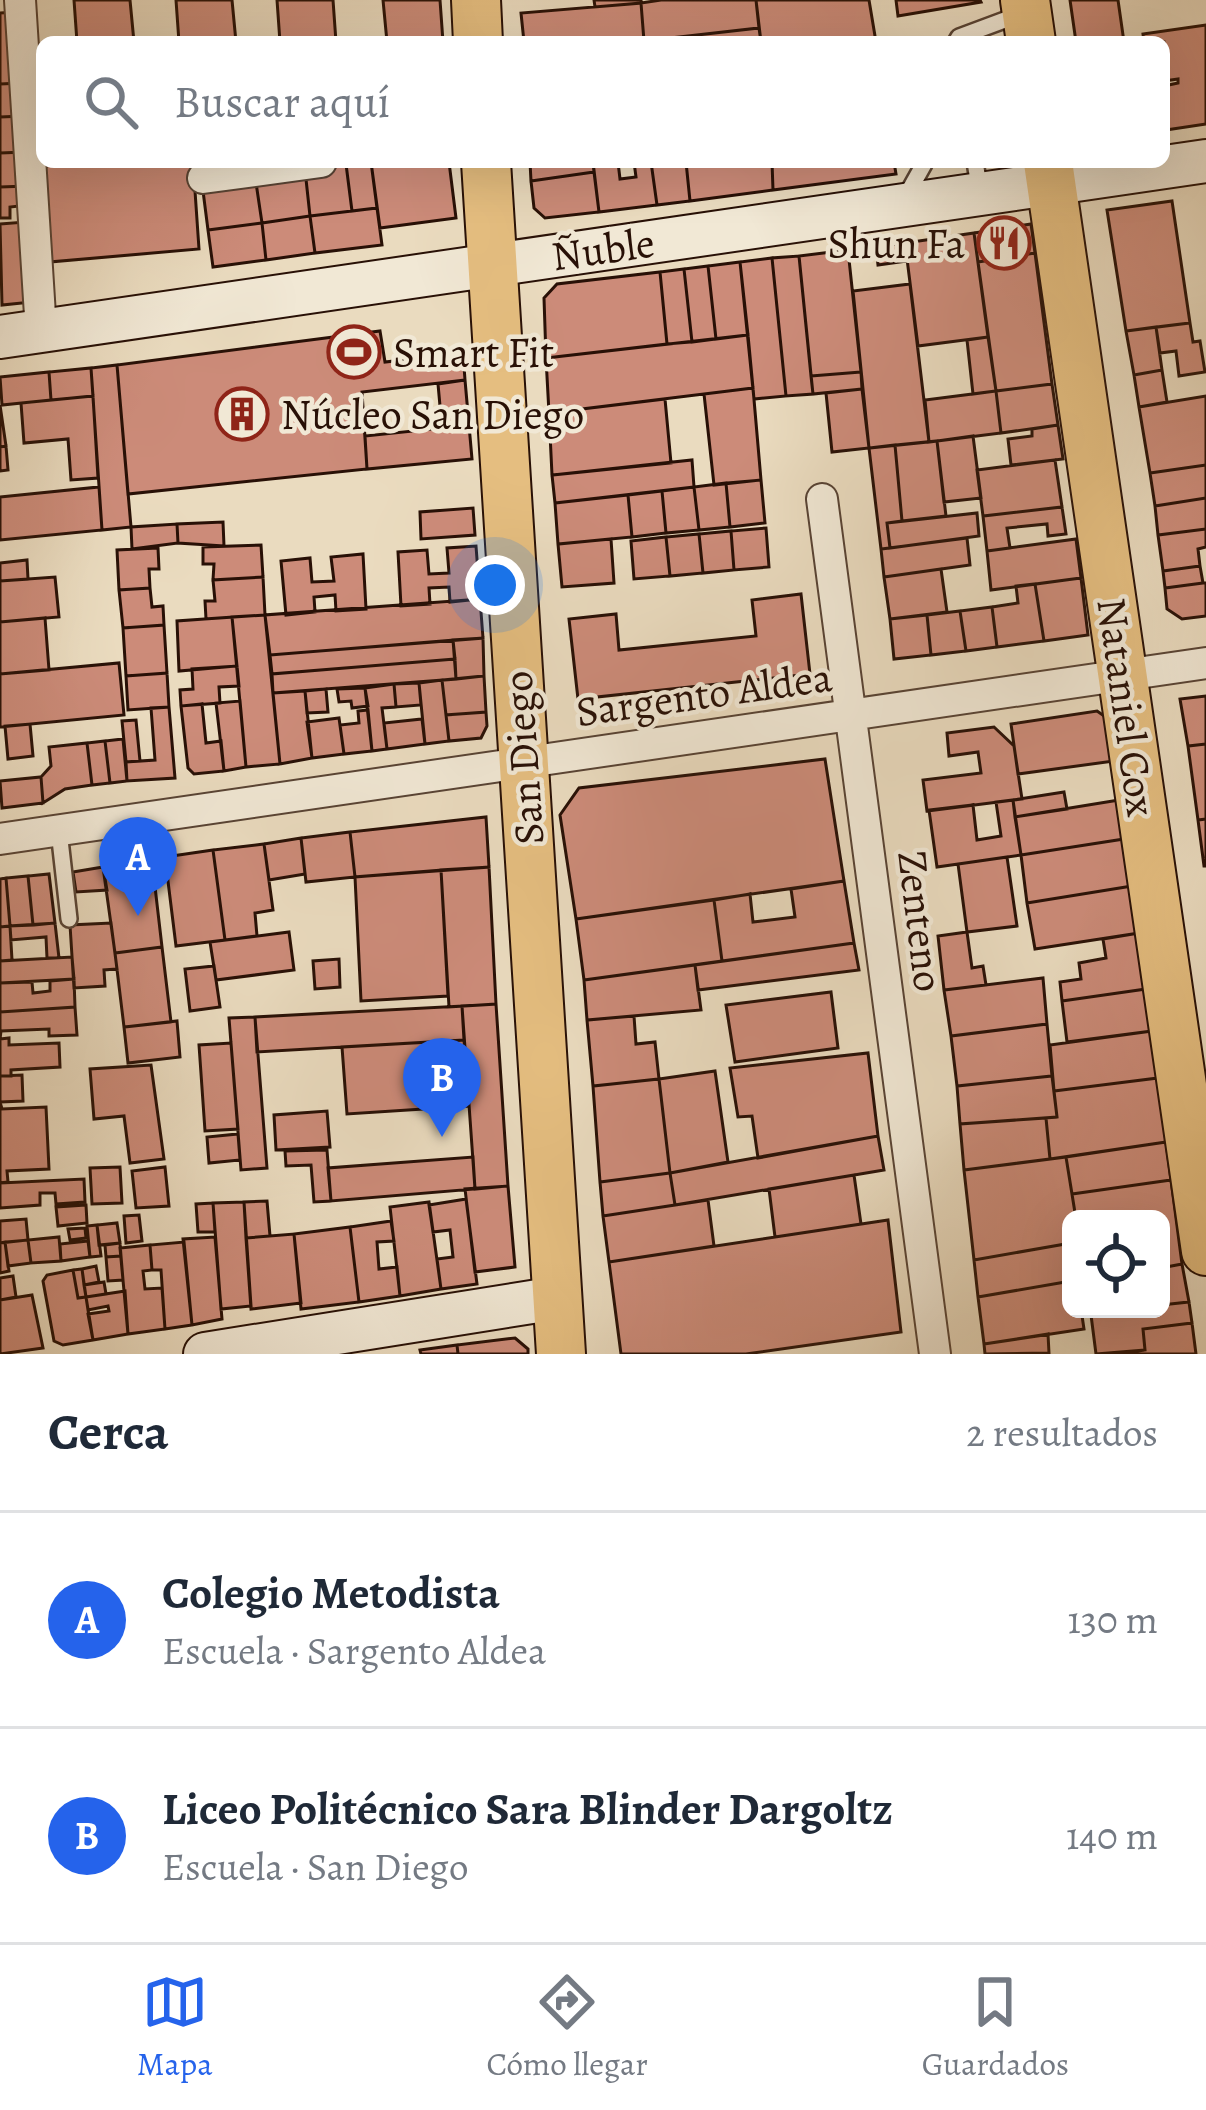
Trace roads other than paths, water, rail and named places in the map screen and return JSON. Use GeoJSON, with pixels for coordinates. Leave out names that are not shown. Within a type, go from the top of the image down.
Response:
{"type":"FeatureCollection","features":[{"type":"Feature","properties":{"kind":"main road"},"geometry":{"type":"LineString","coordinates":[[476,0],[478,36]]}},
{"type":"Feature","properties":{"kind":"main road","name":"Ñuble"},"geometry":{"type":"LineString","coordinates":[[20,334],[901,206],[978,178],[1202,167]]}},
{"type":"Feature","properties":{"kind":"main road","name":"San Diego"},"geometry":{"type":"LineString","coordinates":[[486,168],[560,1354]]}},
{"type":"Feature","properties":{"kind":"main road","name":"Nataniel Cox"},"geometry":{"type":"LineString","coordinates":[[1050,174],[1206,1251]]}},
{"type":"Feature","properties":{"kind":"main road"},"geometry":{"type":"LineString","coordinates":[[205,1354],[557,1298]]}},
{"type":"Feature","properties":{"kind":"street"},"geometry":{"type":"LineString","coordinates":[[20,0],[20,334]]}},
{"type":"Feature","properties":{"kind":"street"},"geometry":{"type":"LineString","coordinates":[[203,178],[277,168]]}},
{"type":"Feature","properties":{"kind":"street","name":"Zenteno"},"geometry":{"type":"LineString","coordinates":[[822,499],[935,1354]]}},
{"type":"Feature","properties":{"kind":"street","name":"Sargento Aldea"},"geometry":{"type":"LineString","coordinates":[[0,839],[1206,663]]}},
{"type":"Feature","properties":{"kind":"lane"},"geometry":{"type":"LineString","coordinates":[[974,36],[1028,18]]}},
{"type":"Feature","properties":{"kind":"lane"},"geometry":{"type":"LineString","coordinates":[[901,206],[922,168]]}},
{"type":"Feature","properties":{"kind":"lane"},"geometry":{"type":"LineString","coordinates":[[59,831],[69,919]]}},
{"type":"Feature","properties":{"kind":"place","name":"Shun Fa"},"geometry":{"type":"Point","coordinates":[1004,243]}},
{"type":"Feature","properties":{"kind":"place","name":"Smart Fit"},"geometry":{"type":"Point","coordinates":[354,352]}},
{"type":"Feature","properties":{"kind":"place","name":"Núcleo San Diego"},"geometry":{"type":"Point","coordinates":[242,414]}},
{"type":"Feature","properties":{"kind":"place","name":"Colegio Metodista"},"geometry":{"type":"Point","coordinates":[138,916]}},
{"type":"Feature","properties":{"kind":"place","name":"Liceo Politécnico Sara Blinder Dargoltz"},"geometry":{"type":"Point","coordinates":[442,1137]}}]}
